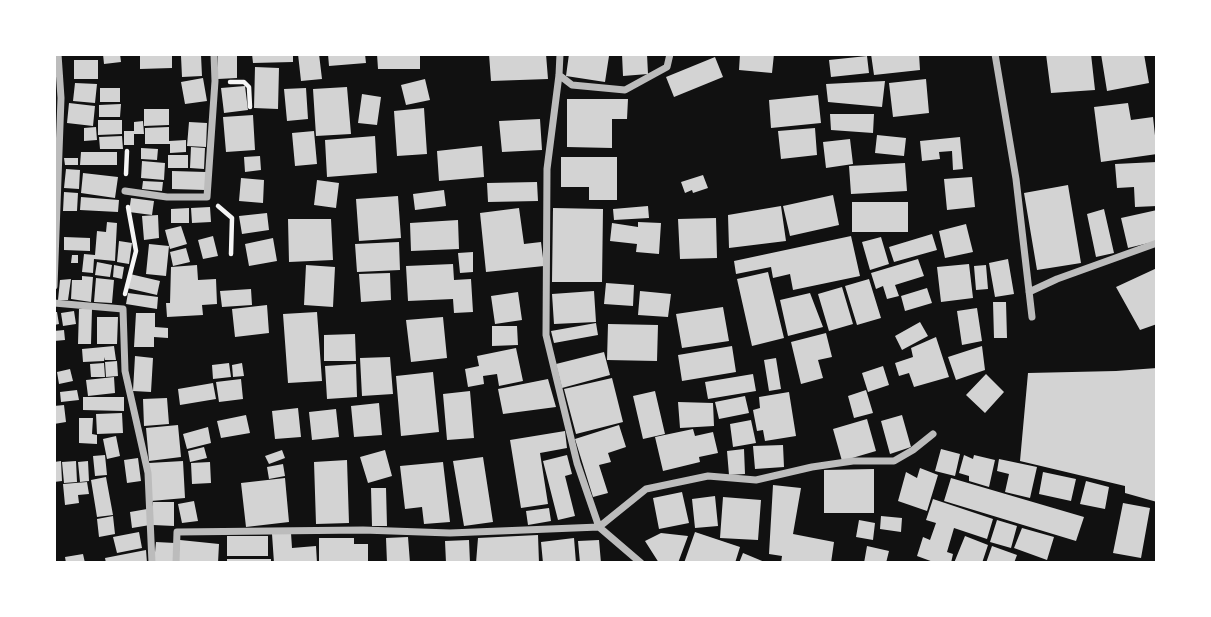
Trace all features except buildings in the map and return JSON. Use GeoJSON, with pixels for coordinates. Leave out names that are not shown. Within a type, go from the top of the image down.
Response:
{"type":"FeatureCollection","features":[{"type":"Feature","properties":{"kind":"street"},"geometry":{"type":"LineString","coordinates":[[54,286],[61,98],[58,54]]}},
{"type":"Feature","properties":{"kind":"street"},"geometry":{"type":"LineString","coordinates":[[124,191],[167,197],[207,197],[215,81],[214,54]]}},
{"type":"Feature","properties":{"kind":"street"},"geometry":{"type":"LineString","coordinates":[[560,54],[547,169],[546,335],[577,463],[599,527],[641,563]]}},
{"type":"Feature","properties":{"kind":"street"},"geometry":{"type":"LineString","coordinates":[[559,75],[572,85],[625,90],[667,67],[670,54]]}},
{"type":"Feature","properties":{"kind":"street"},"geometry":{"type":"LineString","coordinates":[[995,54],[1016,179],[1032,317]]}},
{"type":"Feature","properties":{"kind":"street"},"geometry":{"type":"LineString","coordinates":[[1029,292],[1057,279],[1157,243]]}},
{"type":"Feature","properties":{"kind":"street"},"geometry":{"type":"LineString","coordinates":[[54,303],[123,309],[125,371],[148,473],[152,563]]}},
{"type":"Feature","properties":{"kind":"street"},"geometry":{"type":"LineString","coordinates":[[176,563],[177,532],[363,530],[450,533],[599,527],[646,489],[708,476],[755,480],[853,461],[894,461],[933,434]]}},
{"type":"Feature","properties":{"kind":"path"},"geometry":{"type":"LineString","coordinates":[[215,81],[244,82],[249,87],[250,107]]}},
{"type":"Feature","properties":{"kind":"path"},"geometry":{"type":"LineString","coordinates":[[123,309],[136,251],[124,191],[127,151]]}},
{"type":"Feature","properties":{"kind":"path"},"geometry":{"type":"LineString","coordinates":[[207,197],[232,218],[231,254]]}}]}
